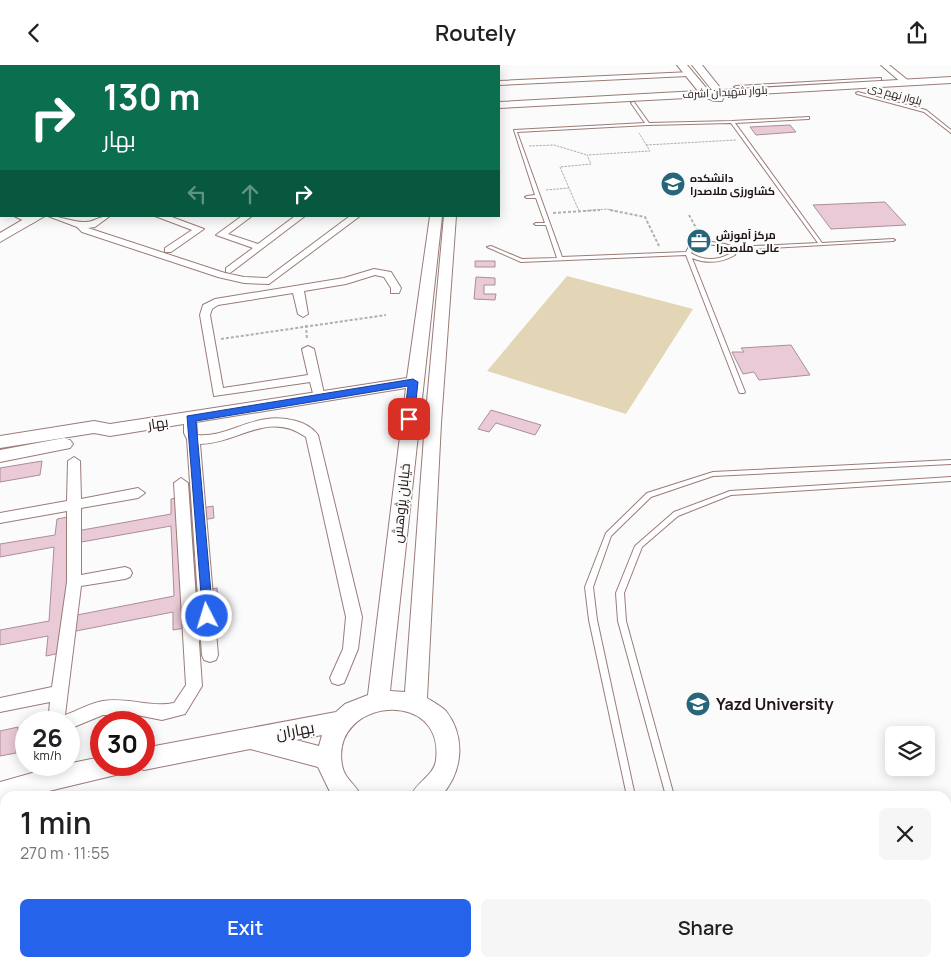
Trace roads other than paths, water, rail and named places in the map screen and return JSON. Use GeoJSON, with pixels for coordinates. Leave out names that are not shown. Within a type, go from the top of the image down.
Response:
{"type":"FeatureCollection","features":[{"type":"Feature","properties":{"kind":"main road"},"geometry":{"type":"LineString","coordinates":[[682,65],[706,93]]}},
{"type":"Feature","properties":{"kind":"main road"},"geometry":{"type":"LineString","coordinates":[[697,65],[719,96]]}},
{"type":"Feature","properties":{"kind":"main road","name":"بلوار شهیدان اشرف"},"geometry":{"type":"LineString","coordinates":[[500,109],[633,103],[951,80]]}},
{"type":"Feature","properties":{"kind":"main road","name":"بلوار شهیدان اشرف"},"geometry":{"type":"LineString","coordinates":[[500,109],[706,93],[719,96],[759,88],[853,86],[951,87]]}},
{"type":"Feature","properties":{"kind":"main road","name":"خیابان پژوهش"},"geometry":{"type":"LineString","coordinates":[[378,701],[413,382],[427,294],[436,217]]}},
{"type":"Feature","properties":{"kind":"main road","name":"خیابان پژوهش"},"geometry":{"type":"LineString","coordinates":[[415,703],[432,423],[450,217]]}},
{"type":"Feature","properties":{"kind":"main road"},"geometry":{"type":"LineString","coordinates":[[0,238],[35,219]]}},
{"type":"Feature","properties":{"kind":"main road","name":"بهار"},"geometry":{"type":"LineString","coordinates":[[0,442],[94,427],[110,430],[413,382]]}},
{"type":"Feature","properties":{"kind":"main road","name":"بهار"},"geometry":{"type":"LineString","coordinates":[[0,456],[93,439],[110,430]]}},
{"type":"Feature","properties":{"kind":"main road"},"geometry":{"type":"LineString","coordinates":[[344,791],[337,784],[331,772],[328,759],[332,739],[342,721],[358,708],[378,701],[397,699],[415,703],[429,710],[440,722],[448,736],[450,751],[447,767],[439,782],[429,791]]}},
{"type":"Feature","properties":{"kind":"main road","name":"بهاران"},"geometry":{"type":"LineString","coordinates":[[155,757],[342,721]]}},
{"type":"Feature","properties":{"kind":"main road"},"geometry":{"type":"LineString","coordinates":[[248,738],[328,759]]}},
{"type":"Feature","properties":{"kind":"main road"},"geometry":{"type":"LineString","coordinates":[[5,791],[44,776]]}},
{"type":"Feature","properties":{"kind":"street"},"geometry":{"type":"LineString","coordinates":[[886,65],[906,82]]}},
{"type":"Feature","properties":{"kind":"street"},"geometry":{"type":"LineString","coordinates":[[500,83],[688,74]]}},
{"type":"Feature","properties":{"kind":"street"},"geometry":{"type":"LineString","coordinates":[[55,217],[80,225],[92,225],[168,249],[230,270],[244,280]]}},
{"type":"Feature","properties":{"kind":"street"},"geometry":{"type":"LineString","coordinates":[[92,225],[104,217]]}},
{"type":"Feature","properties":{"kind":"street"},"geometry":{"type":"LineString","coordinates":[[162,217],[198,229],[168,249]]}},
{"type":"Feature","properties":{"kind":"street"},"geometry":{"type":"LineString","coordinates":[[247,217],[221,235],[259,247]]}},
{"type":"Feature","properties":{"kind":"street"},"geometry":{"type":"LineString","coordinates":[[230,270],[299,217]]}},
{"type":"Feature","properties":{"kind":"street"},"geometry":{"type":"LineString","coordinates":[[80,225],[85,230],[222,275],[244,280],[269,281],[355,217]]}},
{"type":"Feature","properties":{"kind":"street"},"geometry":{"type":"LineString","coordinates":[[314,377],[218,393],[205,315],[207,307],[228,300],[346,281],[363,274],[380,272],[390,276],[396,288],[395,291]]}},
{"type":"Feature","properties":{"kind":"street"},"geometry":{"type":"LineString","coordinates":[[298,289],[303,314]]}},
{"type":"Feature","properties":{"kind":"street"},"geometry":{"type":"LineString","coordinates":[[308,349],[319,397]]}},
{"type":"Feature","properties":{"kind":"street"},"geometry":{"type":"LineString","coordinates":[[190,418],[210,655]]}},
{"type":"Feature","properties":{"kind":"street"},"geometry":{"type":"LineString","coordinates":[[193,439],[208,439],[265,422],[295,425],[312,435],[354,617],[353,645],[348,661],[338,678]]}},
{"type":"Feature","properties":{"kind":"street"},"geometry":{"type":"LineString","coordinates":[[58,711],[74,582],[74,461]]}},
{"type":"Feature","properties":{"kind":"street"},"geometry":{"type":"LineString","coordinates":[[80,717],[102,708],[138,708],[162,713],[179,709],[194,686],[181,483]]}},
{"type":"Feature","properties":{"kind":"street"},"geometry":{"type":"LineString","coordinates":[[0,518],[138,493]]}},
{"type":"Feature","properties":{"kind":"street"},"geometry":{"type":"LineString","coordinates":[[74,582],[125,573]]}},
{"type":"Feature","properties":{"kind":"street"},"geometry":{"type":"LineString","coordinates":[[0,705],[60,693]]}},
{"type":"Feature","properties":{"kind":"lane"},"geometry":{"type":"LineString","coordinates":[[853,86],[880,79]]}},
{"type":"Feature","properties":{"kind":"lane","name":"بلوار نهم دی"},"geometry":{"type":"LineString","coordinates":[[853,86],[925,111],[951,132]]}},
{"type":"Feature","properties":{"kind":"lane"},"geometry":{"type":"LineString","coordinates":[[736,87],[759,88]]}},
{"type":"Feature","properties":{"kind":"lane"},"geometry":{"type":"LineString","coordinates":[[633,103],[648,125]]}},
{"type":"Feature","properties":{"kind":"lane"},"geometry":{"type":"LineString","coordinates":[[560,259],[515,131],[522,129],[808,118]]}},
{"type":"Feature","properties":{"kind":"lane"},"geometry":{"type":"LineString","coordinates":[[732,122],[820,244]]}},
{"type":"Feature","properties":{"kind":"lane"},"geometry":{"type":"LineString","coordinates":[[526,197],[537,193]]}},
{"type":"Feature","properties":{"kind":"lane"},"geometry":{"type":"LineString","coordinates":[[536,225],[548,224]]}},
{"type":"Feature","properties":{"kind":"lane"},"geometry":{"type":"LineString","coordinates":[[688,253],[692,246],[705,243],[718,243],[733,249],[893,240]]}},
{"type":"Feature","properties":{"kind":"lane"},"geometry":{"type":"LineString","coordinates":[[489,247],[521,261],[688,253],[697,258],[718,260],[733,254],[733,249]]}},
{"type":"Feature","properties":{"kind":"lane"},"geometry":{"type":"LineString","coordinates":[[688,253],[742,392]]}},
{"type":"Feature","properties":{"kind":"lane"},"geometry":{"type":"LineString","coordinates":[[630,791],[593,621],[589,587],[608,535],[649,495],[713,474],[951,462]]}},
{"type":"Feature","properties":{"kind":"lane"},"geometry":{"type":"LineString","coordinates":[[669,791],[622,621],[620,593],[639,547],[676,514],[730,493],[951,479]]}},
{"type":"Feature","properties":{"kind":"place","name":"دانشکده کشاورزی ملاصدرا"},"geometry":{"type":"Point","coordinates":[673,184]}},
{"type":"Feature","properties":{"kind":"place","name":"مرکز آموزش عالی ملّاصدرا"},"geometry":{"type":"Point","coordinates":[699,241]}},
{"type":"Feature","properties":{"kind":"place","name":"Yazd University"},"geometry":{"type":"Point","coordinates":[698,704]}}]}
